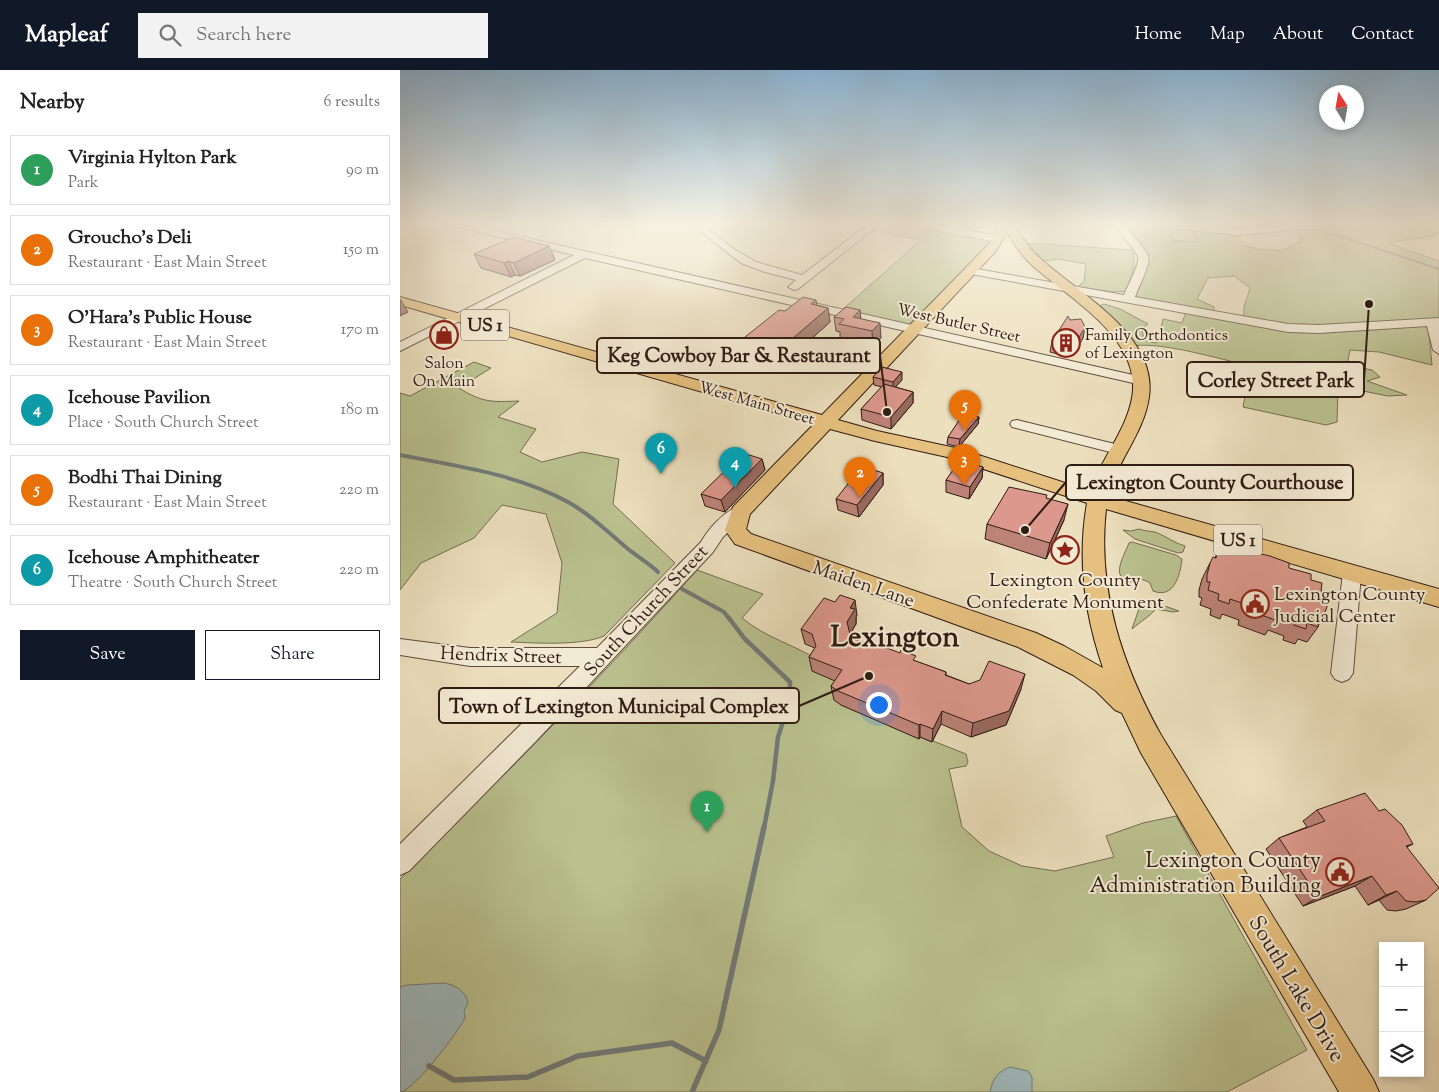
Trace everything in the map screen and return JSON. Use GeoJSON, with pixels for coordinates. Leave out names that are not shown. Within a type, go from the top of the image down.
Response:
{"type":"FeatureCollection","features":[{"type":"Feature","properties":{"kind":"main road","name":"South Church Street"},"geometry":{"type":"LineString","coordinates":[[740,512],[825,421],[971,271]]}},
{"type":"Feature","properties":{"kind":"main road"},"geometry":{"type":"LineString","coordinates":[[1047,271],[1124,340],[1136,360],[1142,381]]}},
{"type":"Feature","properties":{"kind":"main road","name":"West Main Street"},"geometry":{"type":"LineString","coordinates":[[400,301],[825,421]]}},
{"type":"Feature","properties":{"kind":"main road","name":"South Lake Drive"},"geometry":{"type":"LineString","coordinates":[[1142,381],[1142,393],[1138,408],[1105,475],[1097,499],[1093,544],[1095,585],[1109,649],[1134,714],[1360,1092]]}},
{"type":"Feature","properties":{"kind":"main road","name":"US 1"},"geometry":{"type":"LineString","coordinates":[[825,421],[875,436],[890,445],[1009,477],[1036,480],[1439,598]]}},
{"type":"Feature","properties":{"kind":"main road"},"geometry":{"type":"LineString","coordinates":[[740,512],[735,530],[743,539]]}},
{"type":"Feature","properties":{"kind":"main road","name":"Maiden Lane"},"geometry":{"type":"LineString","coordinates":[[743,539],[1050,650],[1084,668],[1108,684],[1134,714]]}},
{"type":"Feature","properties":{"kind":"main road","name":"Maiden Lane"},"geometry":{"type":"LineString","coordinates":[[1050,650],[1079,653],[1109,649]]}},
{"type":"Feature","properties":{"kind":"street"},"geometry":{"type":"LineString","coordinates":[[400,347],[551,271]]}},
{"type":"Feature","properties":{"kind":"street","name":"West Butler Street"},"geometry":{"type":"LineString","coordinates":[[658,271],[1142,381]]}},
{"type":"Feature","properties":{"kind":"street"},"geometry":{"type":"LineString","coordinates":[[776,271],[804,280]]}},
{"type":"Feature","properties":{"kind":"street"},"geometry":{"type":"LineString","coordinates":[[779,298],[816,271]]}},
{"type":"Feature","properties":{"kind":"street"},"geometry":{"type":"LineString","coordinates":[[971,271],[1296,328],[1319,329],[1435,322],[1439,350]]}},
{"type":"Feature","properties":{"kind":"street"},"geometry":{"type":"LineString","coordinates":[[1128,299],[1140,271]]}},
{"type":"Feature","properties":{"kind":"street"},"geometry":{"type":"LineString","coordinates":[[1017,424],[1118,449]]}},
{"type":"Feature","properties":{"kind":"street","name":"South Church Street"},"geometry":{"type":"LineString","coordinates":[[400,862],[602,657],[707,547],[711,539],[740,512]]}},
{"type":"Feature","properties":{"kind":"street","name":"Maiden Lane"},"geometry":{"type":"LineString","coordinates":[[707,547],[724,540],[743,539]]}},
{"type":"Feature","properties":{"kind":"street"},"geometry":{"type":"LineString","coordinates":[[1342,674],[1352,573]]}},
{"type":"Feature","properties":{"kind":"street","name":"Hendrix Street"},"geometry":{"type":"LineString","coordinates":[[400,647],[470,657],[602,657]]}},
{"type":"Feature","properties":{"kind":"green space"},"geometry":{"type":"Polygon","coordinates":[[[886,271],[964,271],[911,325],[842,310],[886,271]]]}},
{"type":"Feature","properties":{"kind":"green space"},"geometry":{"type":"Polygon","coordinates":[[[1085,271],[1132,271],[1127,291],[1115,292],[1078,287],[1084,281],[1085,271]]]}},
{"type":"Feature","properties":{"kind":"green space"},"geometry":{"type":"Polygon","coordinates":[[[1144,271],[1439,271],[1439,320],[1317,328],[1244,320],[1244,307],[1250,288],[1234,276],[1208,278],[1197,299],[1214,307],[1213,314],[1134,299],[1144,271]]]}},
{"type":"Feature","properties":{"kind":"green space"},"geometry":{"type":"Polygon","coordinates":[[[1104,304],[1120,309],[1148,324],[1142,329],[1144,340],[1155,343],[1166,338],[1161,328],[1163,319],[1182,323],[1186,312],[1271,326],[1428,324],[1432,365],[1379,352],[1350,350],[1347,365],[1372,370],[1380,377],[1367,381],[1407,395],[1388,396],[1338,386],[1337,422],[1326,425],[1243,407],[1251,366],[1171,348],[1141,345],[1129,347],[1091,309],[1104,304]]]}},
{"type":"Feature","properties":{"kind":"green space"},"geometry":{"type":"Polygon","coordinates":[[[474,362],[491,368],[459,388],[488,401],[519,401],[498,417],[536,429],[520,452],[542,462],[582,452],[619,459],[613,504],[675,563],[604,636],[571,643],[511,642],[557,613],[562,563],[546,514],[502,505],[474,538],[421,563],[400,590],[400,393],[410,396],[474,362]]]}},
{"type":"Feature","properties":{"kind":"green space"},"geometry":{"type":"Polygon","coordinates":[[[1139,529],[1155,532],[1185,546],[1183,552],[1178,553],[1135,539],[1123,530],[1139,529]]]}},
{"type":"Feature","properties":{"kind":"green space"},"geometry":{"type":"Polygon","coordinates":[[[1132,542],[1176,555],[1182,559],[1180,572],[1171,589],[1160,593],[1153,591],[1150,583],[1145,580],[1140,579],[1131,584],[1121,577],[1121,561],[1129,543],[1132,542]]]}},
{"type":"Feature","properties":{"kind":"green space"},"geometry":{"type":"Polygon","coordinates":[[[697,570],[763,594],[742,618],[760,631],[818,660],[844,684],[841,705],[919,738],[933,741],[966,754],[968,762],[966,766],[949,769],[962,827],[989,851],[1022,866],[1055,871],[1114,857],[1106,836],[1143,823],[1176,816],[1307,1050],[1227,1092],[400,1092],[400,879],[551,727],[697,570]]]}},
{"type":"Feature","properties":{"kind":"green space"},"geometry":{"type":"Polygon","coordinates":[[[1142,600],[1179,611],[1173,612],[1156,609],[1132,629],[1142,600]]]}},
{"type":"Feature","properties":{"kind":"water"},"geometry":{"type":"Polygon","coordinates":[[[444,983],[456,987],[465,995],[468,1003],[464,1011],[465,1018],[425,1072],[407,1089],[400,1092],[400,987],[444,983]]]}},
{"type":"Feature","properties":{"kind":"water"},"geometry":{"type":"Polygon","coordinates":[[[1010,1067],[1028,1071],[1032,1077],[1032,1092],[990,1092],[996,1076],[1010,1067]]]}},
{"type":"Feature","properties":{"kind":"building"},"geometry":{"type":"Polygon","coordinates":[[[803,297],[816,300],[811,304],[828,308],[784,346],[745,337],[779,310],[785,311],[803,297]]]}},
{"type":"Feature","properties":{"kind":"building"},"geometry":{"type":"Polygon","coordinates":[[[846,307],[860,310],[853,317],[880,323],[872,331],[839,324],[844,319],[834,317],[846,307]]]}},
{"type":"Feature","properties":{"kind":"building"},"geometry":{"type":"Polygon","coordinates":[[[1068,316],[1070,320],[1081,319],[1085,327],[1075,344],[1067,345],[1052,341],[1068,316]]]}},
{"type":"Feature","properties":{"kind":"building"},"geometry":{"type":"Polygon","coordinates":[[[882,367],[902,372],[893,382],[873,377],[882,367]]]}},
{"type":"Feature","properties":{"kind":"building"},"geometry":{"type":"Polygon","coordinates":[[[884,384],[913,392],[891,417],[861,409],[884,384]]]}},
{"type":"Feature","properties":{"kind":"building"},"geometry":{"type":"Polygon","coordinates":[[[964,413],[979,417],[960,439],[948,437],[964,413]]]}},
{"type":"Feature","properties":{"kind":"building"},"geometry":{"type":"Polygon","coordinates":[[[743,453],[762,459],[721,500],[701,494],[743,453]]]}},
{"type":"Feature","properties":{"kind":"building"},"geometry":{"type":"Polygon","coordinates":[[[960,460],[983,467],[970,487],[946,480],[960,460]]]}},
{"type":"Feature","properties":{"kind":"building"},"geometry":{"type":"Polygon","coordinates":[[[862,466],[883,473],[857,505],[836,499],[862,466]]]}},
{"type":"Feature","properties":{"kind":"building"},"geometry":{"type":"Polygon","coordinates":[[[1009,487],[1047,495],[1046,498],[1068,504],[1050,543],[987,524],[1009,487]]]}},
{"type":"Feature","properties":{"kind":"building"},"geometry":{"type":"Polygon","coordinates":[[[1230,549],[1251,556],[1252,552],[1270,556],[1289,563],[1289,568],[1311,574],[1311,580],[1322,583],[1321,591],[1325,592],[1327,607],[1322,619],[1319,618],[1318,627],[1307,623],[1306,629],[1294,625],[1295,621],[1276,615],[1275,620],[1248,610],[1248,605],[1230,599],[1229,604],[1218,600],[1219,594],[1208,590],[1210,582],[1207,582],[1207,575],[1210,563],[1213,557],[1216,558],[1218,551],[1229,554],[1230,549]]]}},
{"type":"Feature","properties":{"kind":"building"},"geometry":{"type":"Polygon","coordinates":[[[840,595],[855,600],[850,608],[855,609],[847,622],[851,638],[868,644],[869,641],[900,653],[901,650],[916,656],[913,660],[946,672],[945,675],[969,684],[980,680],[989,661],[1025,674],[1009,711],[973,723],[942,711],[933,729],[838,691],[831,686],[842,670],[809,657],[816,646],[812,634],[801,629],[824,598],[835,602],[840,595]]]}},
{"type":"Feature","properties":{"kind":"building","name":"Lexington County Administration Building"},"geometry":{"type":"Polygon","coordinates":[[[1365,793],[1379,811],[1385,809],[1402,825],[1413,844],[1406,846],[1439,888],[1426,900],[1406,901],[1397,891],[1386,895],[1372,876],[1318,897],[1279,838],[1325,821],[1317,810],[1365,793]]]}},
{"type":"Feature","properties":{"kind":"waterway"},"geometry":{"type":"LineString","coordinates":[[400,455],[486,472],[548,492],[584,512],[658,572]]}},
{"type":"Feature","properties":{"kind":"waterway"},"geometry":{"type":"LineString","coordinates":[[682,589],[724,612],[730,620]]}},
{"type":"Feature","properties":{"kind":"waterway"},"geometry":{"type":"LineString","coordinates":[[729,618],[744,638],[790,682],[790,700],[778,737],[773,781],[764,828]]}},
{"type":"Feature","properties":{"kind":"waterway"},"geometry":{"type":"LineString","coordinates":[[706,1061],[719,1030],[764,827]]}},
{"type":"Feature","properties":{"kind":"waterway"},"geometry":{"type":"LineString","coordinates":[[429,1066],[454,1080],[528,1077],[578,1056],[672,1043],[706,1061]]}},
{"type":"Feature","properties":{"kind":"waterway"},"geometry":{"type":"LineString","coordinates":[[692,1092],[706,1061]]}},
{"type":"Feature","properties":{"kind":"place","name":"Corley Street Park"},"geometry":{"type":"Point","coordinates":[1369,304]}},
{"type":"Feature","properties":{"kind":"place","name":"Salon On Main"},"geometry":{"type":"Point","coordinates":[444,335]}},
{"type":"Feature","properties":{"kind":"place","name":"Family Orthodontics of Lexington"},"geometry":{"type":"Point","coordinates":[1066,343]}},
{"type":"Feature","properties":{"kind":"place","name":"Keg Cowboy Bar & Restaurant"},"geometry":{"type":"Point","coordinates":[887,412]}},
{"type":"Feature","properties":{"kind":"place","name":"Bodhi Thai Dining"},"geometry":{"type":"Point","coordinates":[965,431]}},
{"type":"Feature","properties":{"kind":"place","name":"Icehouse Amphitheater"},"geometry":{"type":"Point","coordinates":[661,474]}},
{"type":"Feature","properties":{"kind":"place","name":"O'Hara's Public House"},"geometry":{"type":"Point","coordinates":[964,485]}},
{"type":"Feature","properties":{"kind":"place","name":"Icehouse Pavilion"},"geometry":{"type":"Point","coordinates":[735,488]}},
{"type":"Feature","properties":{"kind":"place","name":"Groucho's Deli"},"geometry":{"type":"Point","coordinates":[860,498]}},
{"type":"Feature","properties":{"kind":"place","name":"Lexington County Courthouse"},"geometry":{"type":"Point","coordinates":[1025,530]}},
{"type":"Feature","properties":{"kind":"place","name":"Lexington County Confederate Monument"},"geometry":{"type":"Point","coordinates":[1065,550]}},
{"type":"Feature","properties":{"kind":"place","name":"Lexington County Judicial Center"},"geometry":{"type":"Point","coordinates":[1255,604]}},
{"type":"Feature","properties":{"kind":"place","name":"Town of Lexington Municipal Complex"},"geometry":{"type":"Point","coordinates":[869,676]}},
{"type":"Feature","properties":{"kind":"place","name":"Virginia Hylton Park"},"geometry":{"type":"Point","coordinates":[707,832]}},
{"type":"Feature","properties":{"kind":"place","name":"Lexington County Administration Building"},"geometry":{"type":"Point","coordinates":[1340,872]}},
{"type":"Feature","properties":{"kind":"district","name":"Lexington"},"geometry":{"type":"Point","coordinates":[895,636]}}]}
